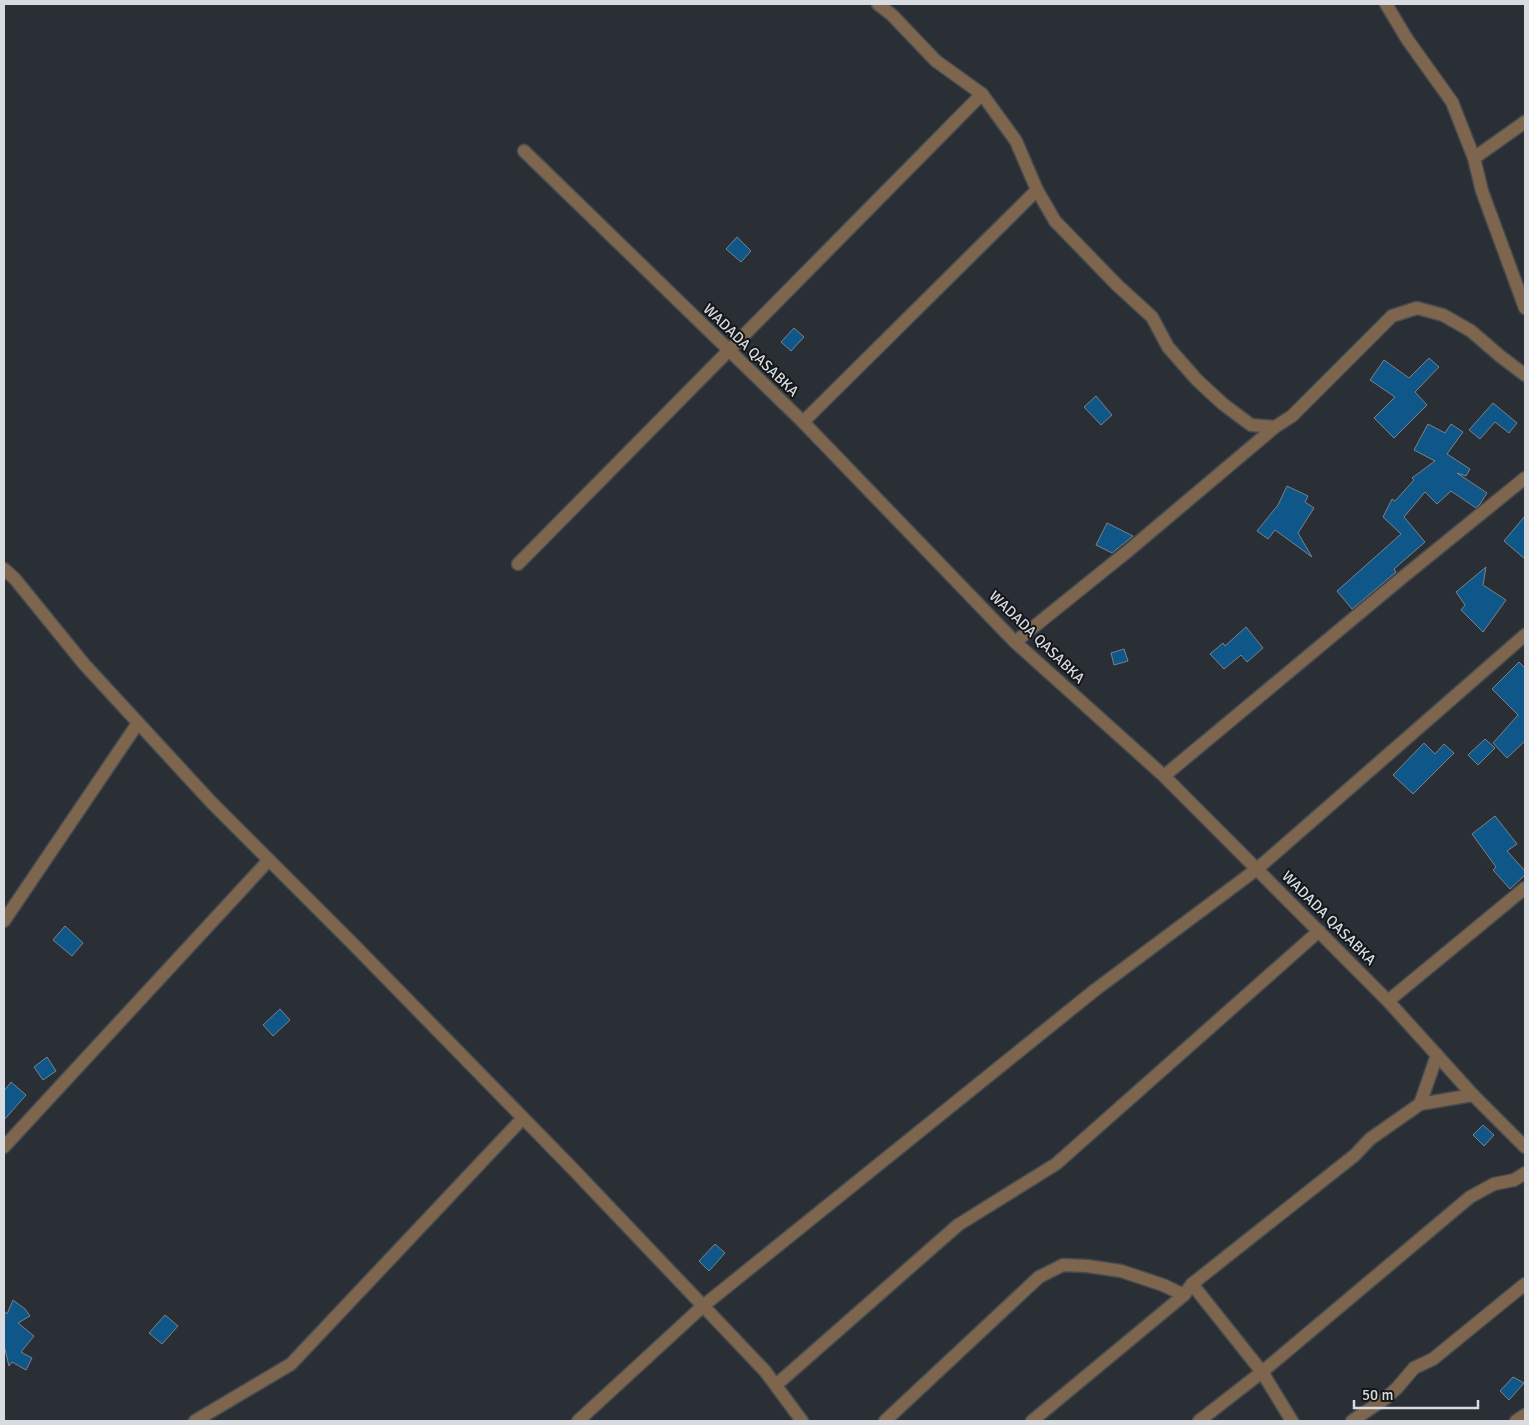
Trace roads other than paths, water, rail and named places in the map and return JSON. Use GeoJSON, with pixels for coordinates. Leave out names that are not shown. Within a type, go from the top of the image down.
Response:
{"type":"FeatureCollection","features":[{"type":"Feature","properties":{"kind":"street"},"geometry":{"type":"LineString","coordinates":[[878,4],[892,15],[936,61],[982,94],[1016,141],[1037,190],[1055,220],[1117,285],[1152,317],[1168,347],[1196,380],[1251,425],[1275,428]]}},
{"type":"Feature","properties":{"kind":"street"},"geometry":{"type":"LineString","coordinates":[[1386,4],[1407,39],[1452,102],[1474,158],[1482,192],[1520,279],[1525,308]]}},
{"type":"Feature","properties":{"kind":"street"},"geometry":{"type":"LineString","coordinates":[[518,564],[982,94]]}},
{"type":"Feature","properties":{"kind":"street"},"geometry":{"type":"LineString","coordinates":[[1474,158],[1525,122]]}},
{"type":"Feature","properties":{"kind":"street","name":"WADADA QASABKA"},"geometry":{"type":"LineString","coordinates":[[524,151],[802,422],[1016,642],[1164,776],[1388,1001],[1472,1095],[1525,1147]]}},
{"type":"Feature","properties":{"kind":"street"},"geometry":{"type":"LineString","coordinates":[[802,422],[1037,190]]}},
{"type":"Feature","properties":{"kind":"street"},"geometry":{"type":"LineString","coordinates":[[1016,642],[1292,416],[1392,316],[1417,308],[1443,315],[1471,331],[1525,375]]}},
{"type":"Feature","properties":{"kind":"street"},"geometry":{"type":"LineString","coordinates":[[1164,776],[1525,478]]}},
{"type":"Feature","properties":{"kind":"street"},"geometry":{"type":"LineString","coordinates":[[4,569],[15,579],[84,664],[212,803],[523,1118],[703,1306],[765,1371],[802,1421]]}},
{"type":"Feature","properties":{"kind":"street"},"geometry":{"type":"LineString","coordinates":[[578,1421],[703,1306],[1095,990],[1257,869],[1525,635]]}},
{"type":"Feature","properties":{"kind":"street"},"geometry":{"type":"LineString","coordinates":[[4,921],[138,722]]}},
{"type":"Feature","properties":{"kind":"street"},"geometry":{"type":"LineString","coordinates":[[4,1147],[269,860]]}},
{"type":"Feature","properties":{"kind":"street"},"geometry":{"type":"LineString","coordinates":[[1388,1001],[1525,888]]}},
{"type":"Feature","properties":{"kind":"street"},"geometry":{"type":"LineString","coordinates":[[776,1385],[958,1225],[1056,1164],[1318,931]]}},
{"type":"Feature","properties":{"kind":"street"},"geometry":{"type":"LineString","coordinates":[[1420,1104],[1437,1055]]}},
{"type":"Feature","properties":{"kind":"street"},"geometry":{"type":"LineString","coordinates":[[1032,1421],[1184,1295],[1192,1284],[1355,1155],[1370,1139],[1420,1104],[1472,1095]]}},
{"type":"Feature","properties":{"kind":"street"},"geometry":{"type":"LineString","coordinates":[[195,1421],[291,1364],[523,1118]]}},
{"type":"Feature","properties":{"kind":"street"},"geometry":{"type":"LineString","coordinates":[[1198,1421],[1262,1372],[1470,1197],[1494,1184],[1514,1180],[1525,1174]]}},
{"type":"Feature","properties":{"kind":"street"},"geometry":{"type":"LineString","coordinates":[[885,1421],[1039,1277],[1063,1265],[1121,1271],[1163,1285],[1184,1295]]}},
{"type":"Feature","properties":{"kind":"street"},"geometry":{"type":"LineString","coordinates":[[1192,1284],[1262,1372],[1292,1421]]}},
{"type":"Feature","properties":{"kind":"street"},"geometry":{"type":"LineString","coordinates":[[1352,1421],[1386,1398],[1414,1368],[1433,1359],[1525,1284]]}},
{"type":"Feature","properties":{"kind":"street"},"geometry":{"type":"LineString","coordinates":[[1516,1421],[1525,1415]]}}]}
